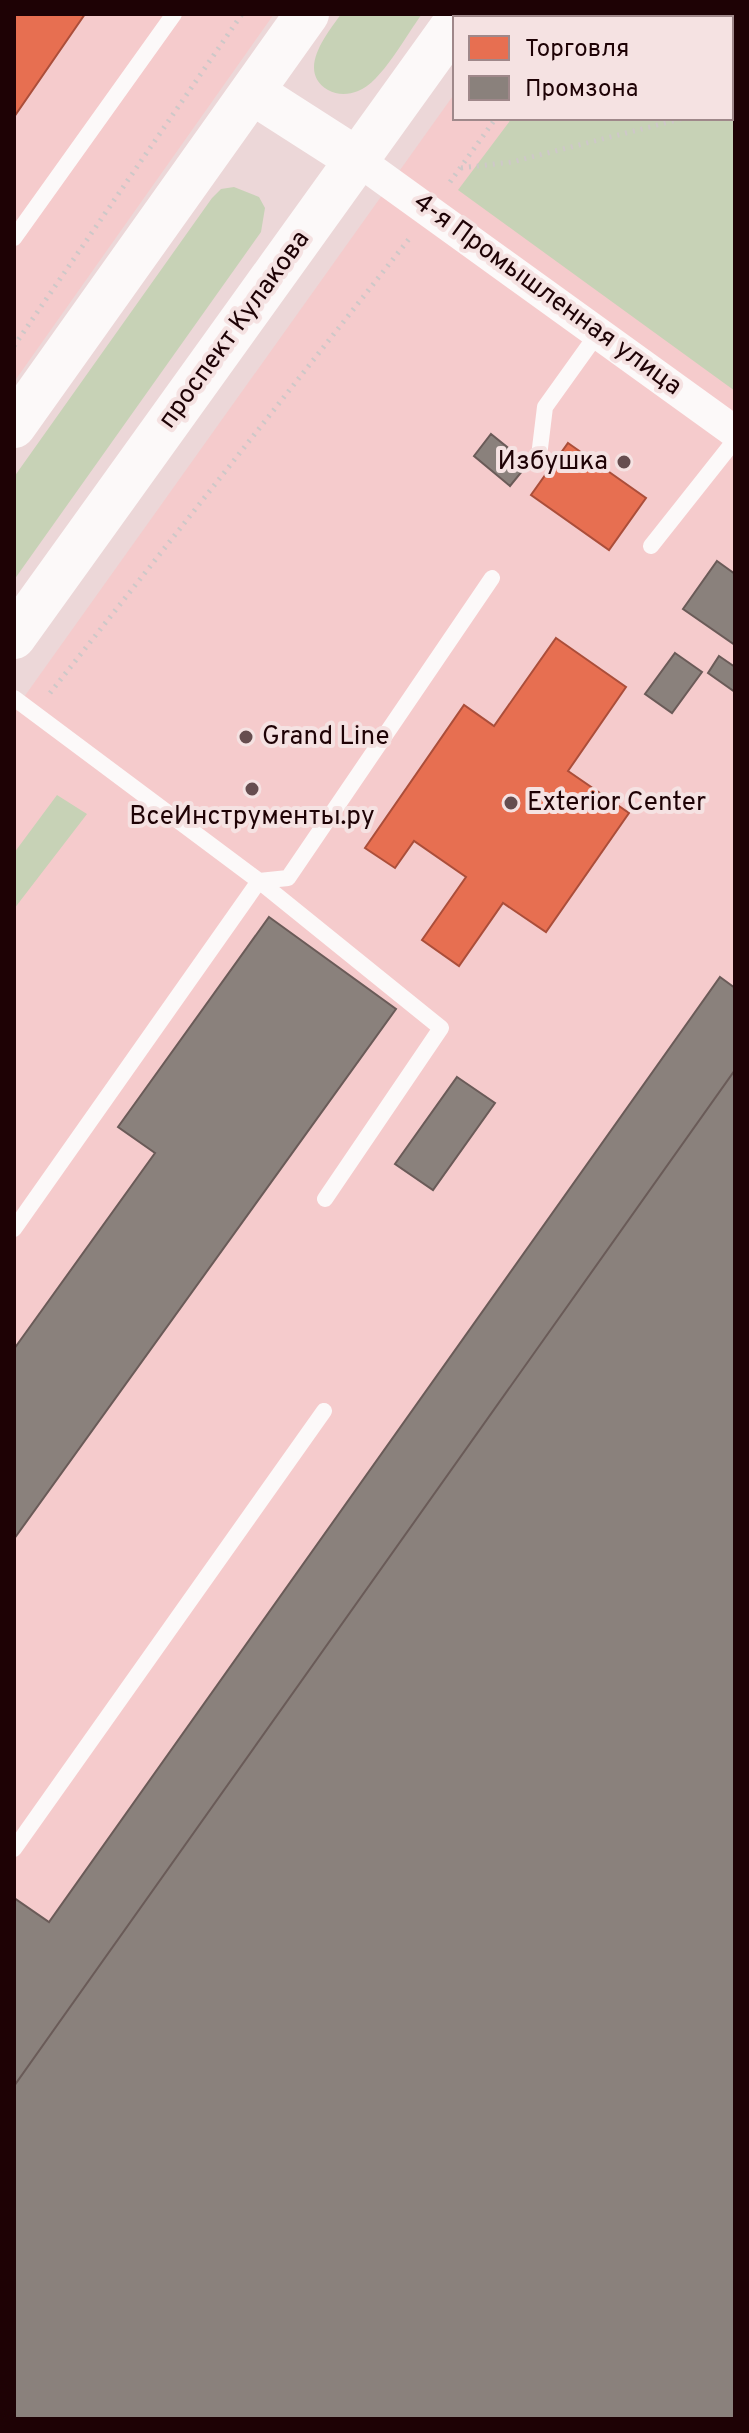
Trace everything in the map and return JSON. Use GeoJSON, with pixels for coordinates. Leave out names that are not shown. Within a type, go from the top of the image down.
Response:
{"type":"FeatureCollection","features":[{"type":"Feature","properties":{"kind":"main road"},"geometry":{"type":"LineString","coordinates":[[14,426],[252,92],[297,17]]}},
{"type":"Feature","properties":{"kind":"main road","name":"проспект Кулакова"},"geometry":{"type":"LineString","coordinates":[[14,637],[453,25]]}},
{"type":"Feature","properties":{"kind":"main road"},"geometry":{"type":"LineString","coordinates":[[252,92],[358,160]]}},
{"type":"Feature","properties":{"kind":"street","name":"4-я Промышленная улица"},"geometry":{"type":"LineString","coordinates":[[358,160],[735,432]]}},
{"type":"Feature","properties":{"kind":"lane"},"geometry":{"type":"LineString","coordinates":[[14,238],[174,14]]}},
{"type":"Feature","properties":{"kind":"lane"},"geometry":{"type":"LineString","coordinates":[[540,448],[545,407],[598,333]]}},
{"type":"Feature","properties":{"kind":"lane"},"geometry":{"type":"LineString","coordinates":[[651,546],[735,440]]}},
{"type":"Feature","properties":{"kind":"lane"},"geometry":{"type":"LineString","coordinates":[[14,1229],[259,881],[288,878],[492,578]]}},
{"type":"Feature","properties":{"kind":"lane"},"geometry":{"type":"LineString","coordinates":[[14,698],[259,881],[441,1028],[325,1199]]}},
{"type":"Feature","properties":{"kind":"lane"},"geometry":{"type":"LineString","coordinates":[[14,1849],[324,1411]]}},
{"type":"Feature","properties":{"kind":"path"},"geometry":{"type":"LineString","coordinates":[[14,346],[242,14]]}},
{"type":"Feature","properties":{"kind":"path"},"geometry":{"type":"LineString","coordinates":[[429,211],[495,120]]}},
{"type":"Feature","properties":{"kind":"path"},"geometry":{"type":"LineString","coordinates":[[460,168],[512,162],[677,120]]}},
{"type":"Feature","properties":{"kind":"path"},"geometry":{"type":"LineString","coordinates":[[34,713],[401,251]]}},
{"type":"Feature","properties":{"kind":"shaded area"},"geometry":{"type":"Polygon","coordinates":[[[14,14],[274,14],[14,382],[14,14]]]}},
{"type":"Feature","properties":{"kind":"shaded area"},"geometry":{"type":"Polygon","coordinates":[[[735,14],[735,2419],[14,2419],[14,711],[453,96],[453,120],[733,120],[733,16],[510,16],[735,14]]]}},
{"type":"Feature","properties":{"kind":"green space"},"geometry":{"type":"Polygon","coordinates":[[[341,14],[422,14],[376,78],[358,91],[343,94],[328,90],[319,82],[314,63],[322,42],[341,14]]]}},
{"type":"Feature","properties":{"kind":"green space"},"geometry":{"type":"Polygon","coordinates":[[[735,14],[735,391],[458,190],[510,120],[733,120],[733,16],[540,16],[735,14]]]}},
{"type":"Feature","properties":{"kind":"green space"},"geometry":{"type":"Polygon","coordinates":[[[234,187],[259,197],[265,208],[261,232],[14,580],[14,477],[212,198],[221,189],[234,187]]]}},
{"type":"Feature","properties":{"kind":"green space"},"geometry":{"type":"Polygon","coordinates":[[[57,795],[87,814],[14,909],[14,853],[57,795]]]}},
{"type":"Feature","properties":{"kind":"building: Торговля"},"geometry":{"type":"Polygon","coordinates":[[[14,14],[85,14],[14,117],[14,14]]]}},
{"type":"Feature","properties":{"kind":"building: Торговля"},"geometry":{"type":"Polygon","coordinates":[[[568,443],[646,498],[609,550],[531,495],[568,443]]]}},
{"type":"Feature","properties":{"kind":"building: Торговля"},"geometry":{"type":"Polygon","coordinates":[[[556,638],[626,687],[568,771],[629,813],[546,932],[503,903],[459,966],[422,940],[466,877],[414,841],[395,868],[365,848],[464,705],[494,726],[556,638]]]}},
{"type":"Feature","properties":{"kind":"building: Промзона"},"geometry":{"type":"Polygon","coordinates":[[[491,434],[528,464],[510,486],[474,456],[491,434]]]}},
{"type":"Feature","properties":{"kind":"building: Промзона"},"geometry":{"type":"Polygon","coordinates":[[[717,561],[735,574],[735,645],[683,609],[717,561]]]}},
{"type":"Feature","properties":{"kind":"building: Промзона"},"geometry":{"type":"Polygon","coordinates":[[[675,653],[702,672],[672,713],[645,694],[675,653]]]}},
{"type":"Feature","properties":{"kind":"building: Промзона"},"geometry":{"type":"Polygon","coordinates":[[[719,656],[735,667],[735,692],[708,673],[719,656]]]}},
{"type":"Feature","properties":{"kind":"building: Промзона"},"geometry":{"type":"Polygon","coordinates":[[[269,917],[396,1009],[14,1539],[14,1349],[155,1153],[118,1127],[269,917]]]}},
{"type":"Feature","properties":{"kind":"building: Промзона"},"geometry":{"type":"Polygon","coordinates":[[[720,977],[735,988],[735,1070],[14,2086],[14,1898],[49,1922],[720,977]]]}},
{"type":"Feature","properties":{"kind":"building: Промзона"},"geometry":{"type":"Polygon","coordinates":[[[735,1070],[735,2419],[14,2419],[14,2086],[735,1070]]]}},
{"type":"Feature","properties":{"kind":"building: Промзона"},"geometry":{"type":"Polygon","coordinates":[[[457,1077],[495,1103],[433,1190],[395,1164],[457,1077]]]}},
{"type":"Feature","properties":{"kind":"place","name":"Избушка"},"geometry":{"type":"Point","coordinates":[624,462]}},
{"type":"Feature","properties":{"kind":"place","name":"Grand Line"},"geometry":{"type":"Point","coordinates":[246,737]}},
{"type":"Feature","properties":{"kind":"place","name":"ВсеИнструменты.ру"},"geometry":{"type":"Point","coordinates":[252,789]}},
{"type":"Feature","properties":{"kind":"place","name":"Exterior Center"},"geometry":{"type":"Point","coordinates":[511,803]}}]}
